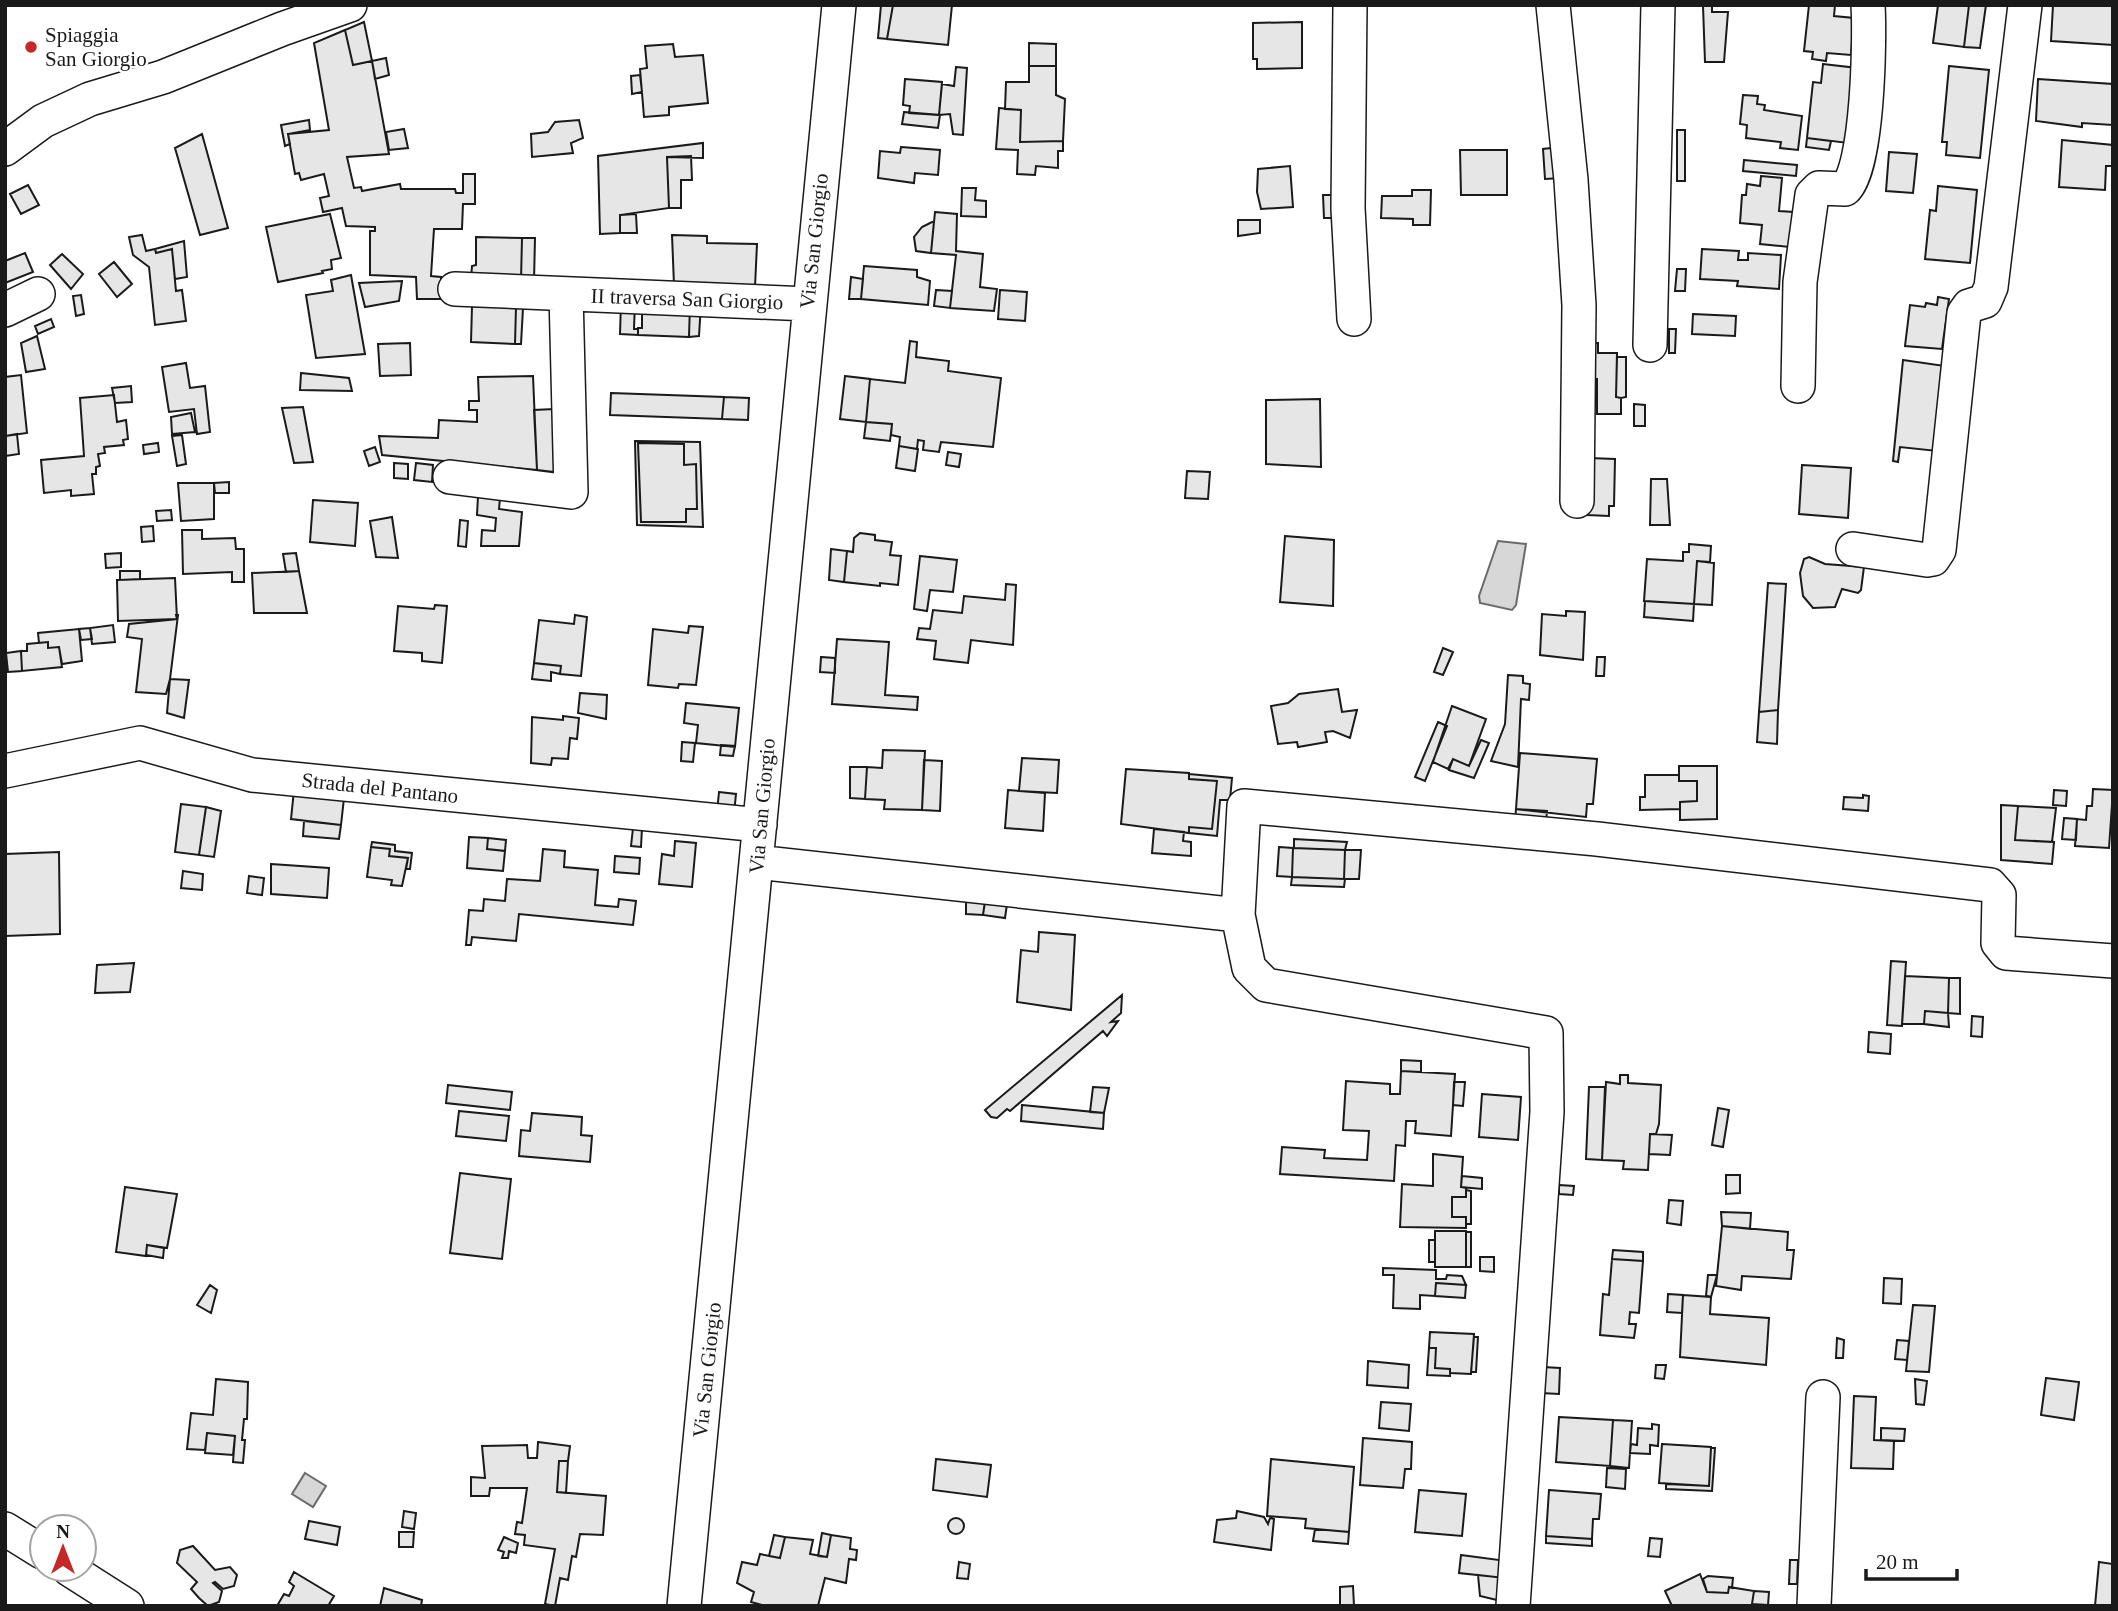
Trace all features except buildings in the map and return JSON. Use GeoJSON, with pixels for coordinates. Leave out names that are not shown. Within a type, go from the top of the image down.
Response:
{"type":"FeatureCollection","features":[{"type":"Feature","properties":{"kind":"street"},"geometry":{"type":"LineString","coordinates":[[5,149],[43,121],[90,99],[163,77],[350,5]]}},
{"type":"Feature","properties":{"kind":"street","name":"Via San Giorgio"},"geometry":{"type":"LineString","coordinates":[[684,1606],[839,5]]}},
{"type":"Feature","properties":{"kind":"street"},"geometry":{"type":"LineString","coordinates":[[1350,5],[1348,208],[1354,319]]}},
{"type":"Feature","properties":{"kind":"street"},"geometry":{"type":"LineString","coordinates":[[1553,5],[1572,180],[1579,304],[1577,501]]}},
{"type":"Feature","properties":{"kind":"street"},"geometry":{"type":"LineString","coordinates":[[1650,345],[1658,5]]}},
{"type":"Feature","properties":{"kind":"street"},"geometry":{"type":"LineString","coordinates":[[1798,386],[1800,282],[1812,195],[1819,188],[1845,189],[1856,173],[1867,86],[1868,5]]}},
{"type":"Feature","properties":{"kind":"street"},"geometry":{"type":"LineString","coordinates":[[1853,549],[1927,560],[1933,559],[1939,550],[1964,313],[1969,306],[1985,301],[1992,287],[2025,5]]}},
{"type":"Feature","properties":{"kind":"street","name":"II traversa San Giorgio"},"geometry":{"type":"LineString","coordinates":[[455,289],[808,304]]}},
{"type":"Feature","properties":{"kind":"street"},"geometry":{"type":"LineString","coordinates":[[5,310],[38,294]]}},
{"type":"Feature","properties":{"kind":"street","name":"II traversa San Giorgio"},"geometry":{"type":"LineString","coordinates":[[450,477],[571,492],[566,294]]}},
{"type":"Feature","properties":{"kind":"street","name":"Strada del Pantano"},"geometry":{"type":"LineString","coordinates":[[5,771],[141,743],[252,775],[760,825]]}},
{"type":"Feature","properties":{"kind":"street"},"geometry":{"type":"LineString","coordinates":[[1513,1606],[1547,1112],[1546,1033],[1266,985],[1249,968],[1238,915],[1244,806],[1597,839],[1990,885],[1999,895],[1998,943],[2006,954],[2113,961]]}},
{"type":"Feature","properties":{"kind":"street"},"geometry":{"type":"LineString","coordinates":[[757,862],[1238,915]]}},
{"type":"Feature","properties":{"kind":"street"},"geometry":{"type":"LineString","coordinates":[[1814,1606],[1823,1397]]}},
{"type":"Feature","properties":{"kind":"street"},"geometry":{"type":"LineString","coordinates":[[5,1529],[28,1543]]}},
{"type":"Feature","properties":{"kind":"street"},"geometry":{"type":"LineString","coordinates":[[91,1583],[127,1606]]}},
{"type":"Feature","properties":{"kind":"shaded area"},"geometry":{"type":"Polygon","coordinates":[[[1498,541],[1526,544],[1516,605],[1512,610],[1480,603],[1479,596],[1498,541]]]}},
{"type":"Feature","properties":{"kind":"shaded area"},"geometry":{"type":"Polygon","coordinates":[[[305,1473],[326,1486],[313,1507],[292,1494],[305,1473]]]}},
{"type":"Feature","properties":{"kind":"place","name":"Spiaggia San Giorgio"},"geometry":{"type":"Point","coordinates":[31,47]}}]}
